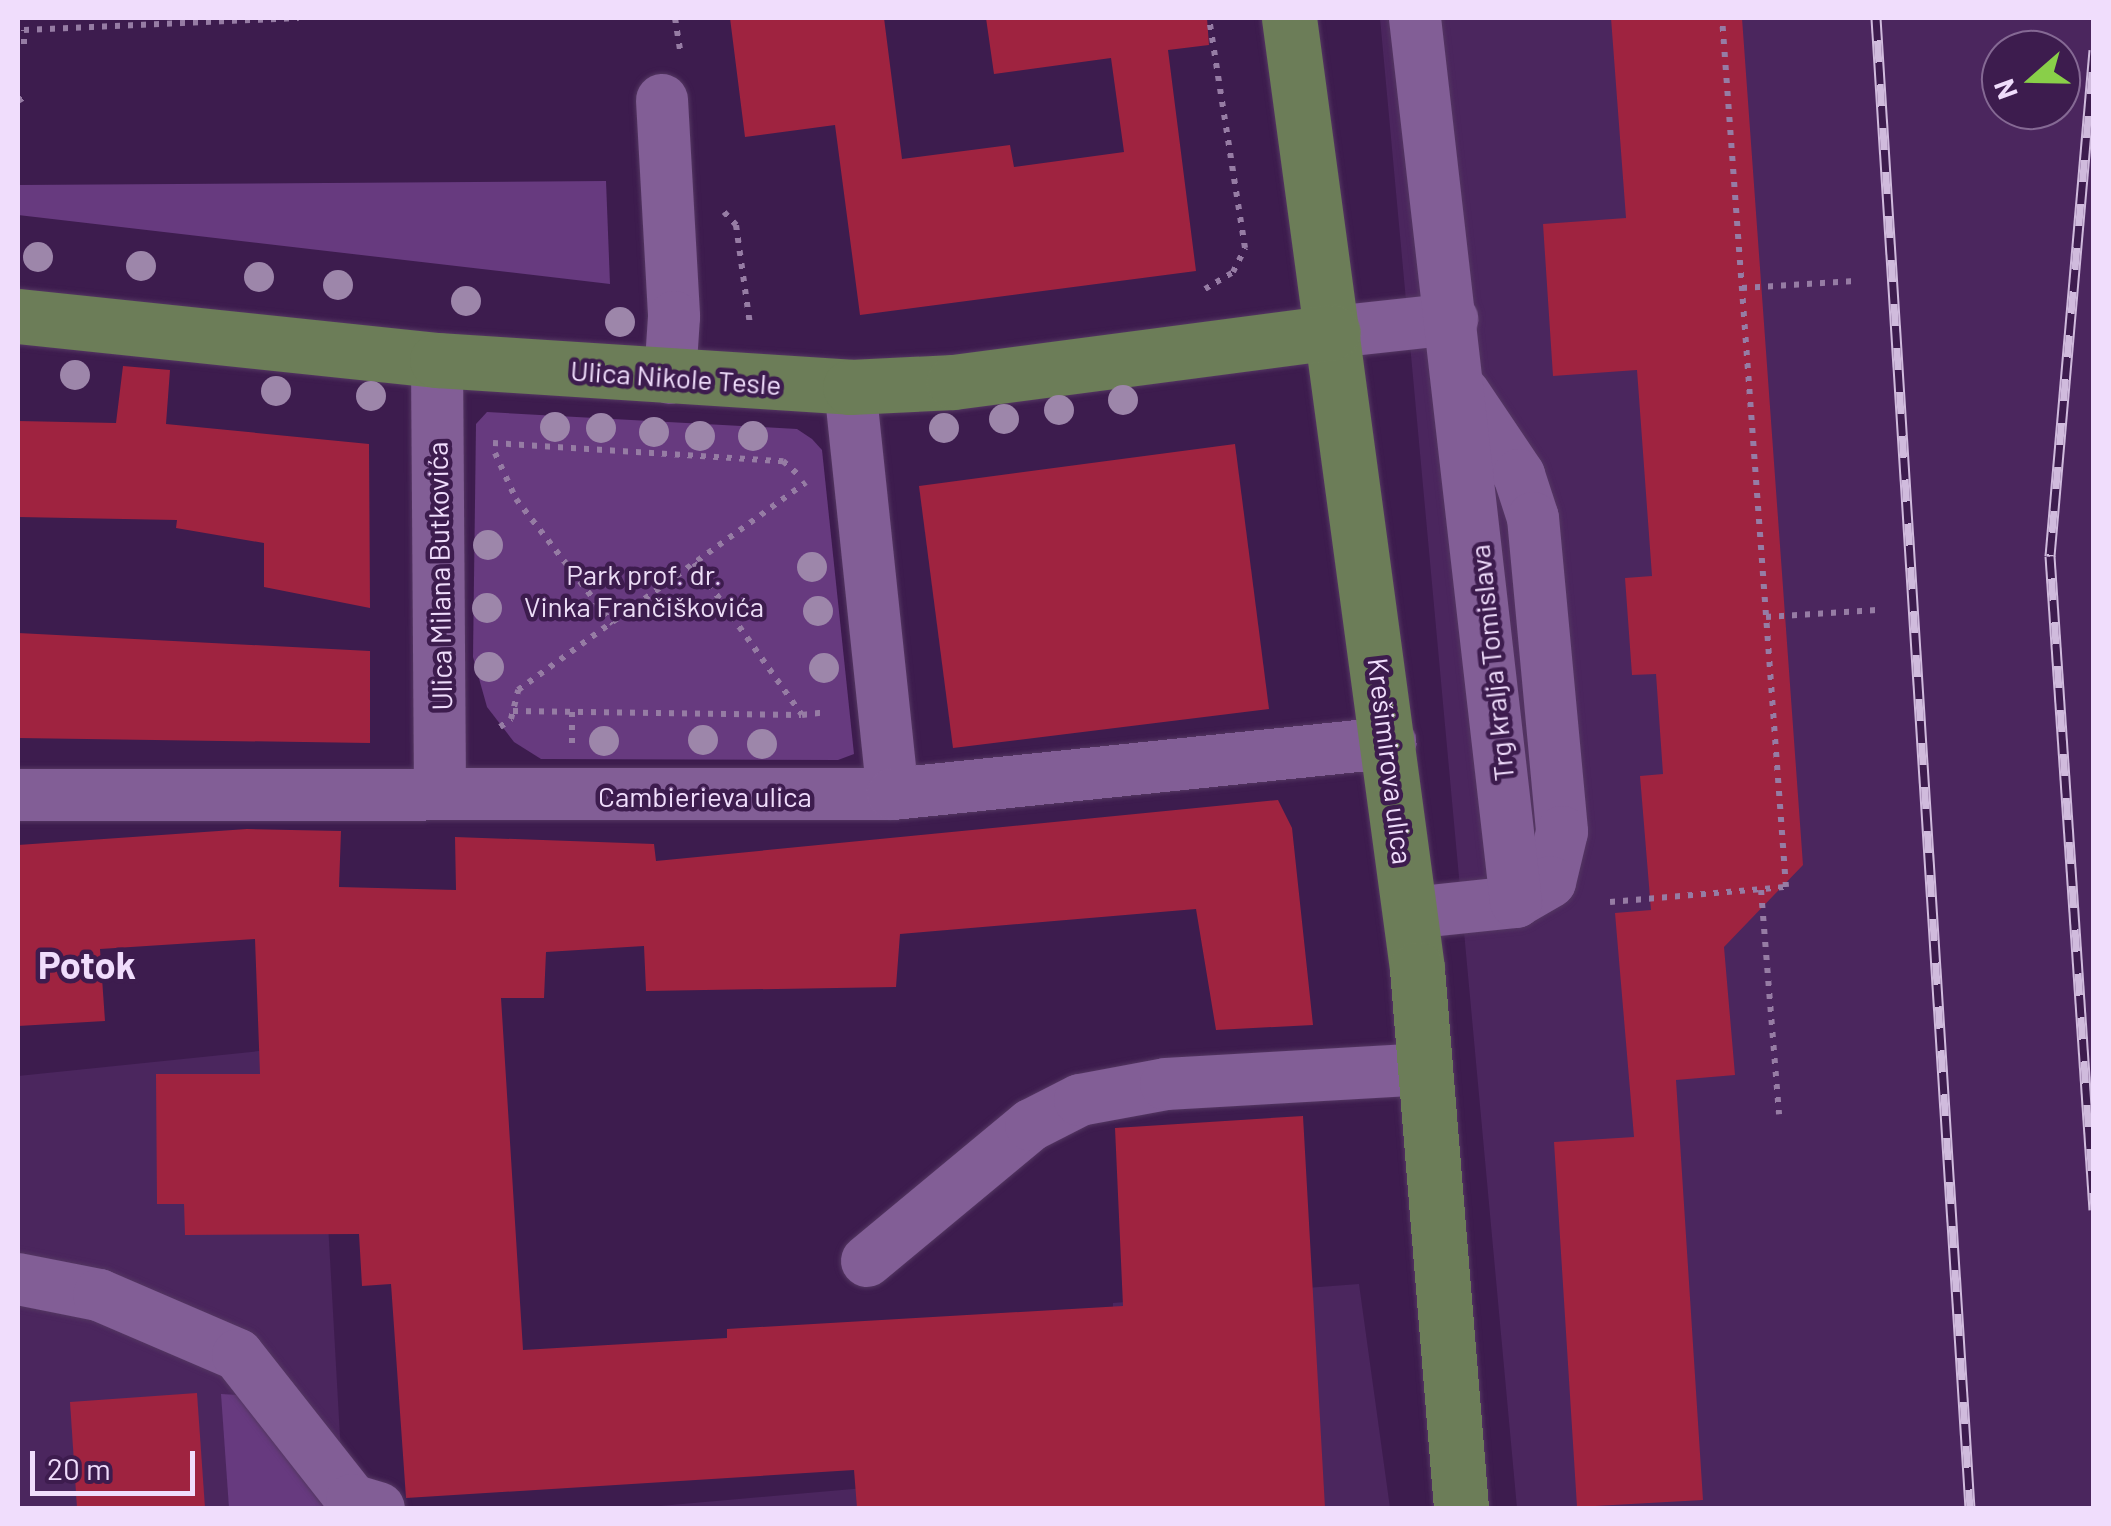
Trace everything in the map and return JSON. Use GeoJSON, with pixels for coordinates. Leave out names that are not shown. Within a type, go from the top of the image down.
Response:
{"type":"FeatureCollection","features":[{"type":"Feature","properties":{"kind":"main road","name":"Krešimirova ulica"},"geometry":{"type":"LineString","coordinates":[[1290,18],[1410,913],[1427,1069],[1462,1508]]}},
{"type":"Feature","properties":{"kind":"main road","name":"Ulica Nikole Tesle"},"geometry":{"type":"LineString","coordinates":[[18,316],[437,360],[850,387],[954,382],[1333,332]]}},
{"type":"Feature","properties":{"kind":"street","name":"Trg kralja Tomislava"},"geometry":{"type":"LineString","coordinates":[[1410,913],[1527,897],[1415,18]]}},
{"type":"Feature","properties":{"kind":"street"},"geometry":{"type":"LineString","coordinates":[[662,100],[674,317],[670,378]]}},
{"type":"Feature","properties":{"kind":"street"},"geometry":{"type":"LineString","coordinates":[[1333,332],[1452,319]]}},
{"type":"Feature","properties":{"kind":"street","name":"Ulica Milana Butkovića"},"geometry":{"type":"LineString","coordinates":[[437,360],[440,791]]}},
{"type":"Feature","properties":{"kind":"street"},"geometry":{"type":"LineString","coordinates":[[850,387],[892,794]]}},
{"type":"Feature","properties":{"kind":"street","name":"Cambierieva ulica"},"geometry":{"type":"LineString","coordinates":[[18,796],[440,791],[892,794],[1390,743]]}},
{"type":"Feature","properties":{"kind":"street"},"geometry":{"type":"LineString","coordinates":[[868,1261],[1031,1125],[1080,1100],[1166,1084],[1427,1069]]}},
{"type":"Feature","properties":{"kind":"street"},"geometry":{"type":"LineString","coordinates":[[18,1279],[99,1295],[238,1355],[352,1500],[379,1508]]}},
{"type":"Feature","properties":{"kind":"path"},"geometry":{"type":"LineString","coordinates":[[24,44],[24,30],[298,18]]}},
{"type":"Feature","properties":{"kind":"path"},"geometry":{"type":"LineString","coordinates":[[1190,295],[1233,272],[1245,248],[1209,18]]}},
{"type":"Feature","properties":{"kind":"path"},"geometry":{"type":"LineString","coordinates":[[1610,902],[1786,887],[1722,18]]}},
{"type":"Feature","properties":{"kind":"path"},"geometry":{"type":"LineString","coordinates":[[18,100],[26,96]]}},
{"type":"Feature","properties":{"kind":"path"},"geometry":{"type":"LineString","coordinates":[[1742,288],[1855,281]]}},
{"type":"Feature","properties":{"kind":"path"},"geometry":{"type":"LineString","coordinates":[[482,436],[490,443],[516,499],[613,624]]}},
{"type":"Feature","properties":{"kind":"path"},"geometry":{"type":"LineString","coordinates":[[490,443],[784,462],[804,482],[807,502]]}},
{"type":"Feature","properties":{"kind":"path"},"geometry":{"type":"LineString","coordinates":[[500,727],[514,711],[518,690],[804,482],[819,479]]}},
{"type":"Feature","properties":{"kind":"path"},"geometry":{"type":"LineString","coordinates":[[694,563],[802,715]]}},
{"type":"Feature","properties":{"kind":"path"},"geometry":{"type":"LineString","coordinates":[[1766,617],[1877,610]]}},
{"type":"Feature","properties":{"kind":"path"},"geometry":{"type":"LineString","coordinates":[[514,711],[826,716],[832,700]]}},
{"type":"Feature","properties":{"kind":"path"},"geometry":{"type":"LineString","coordinates":[[1761,890],[1779,1114]]}},
{"type":"Feature","properties":{"kind":"shaded area"},"geometry":{"type":"Polygon","coordinates":[[[1380,18],[2093,18],[2093,1508],[1517,1508],[1380,18]]]}},
{"type":"Feature","properties":{"kind":"shaded area"},"geometry":{"type":"Polygon","coordinates":[[[318,1045],[344,1508],[18,1508],[18,1076],[318,1045]]]}},
{"type":"Feature","properties":{"kind":"shaded area"},"geometry":{"type":"Polygon","coordinates":[[[1359,1284],[1390,1508],[637,1508],[1105,1467],[1113,1303],[1359,1284]]]}},
{"type":"Feature","properties":{"kind":"green space"},"geometry":{"type":"Polygon","coordinates":[[[606,181],[610,284],[18,215],[18,185],[606,181]]]}},
{"type":"Feature","properties":{"kind":"green space","name":"Park prof. dr. Vinka Frančiškovića"},"geometry":{"type":"Polygon","coordinates":[[[487,412],[797,429],[812,439],[822,450],[854,754],[838,760],[541,759],[514,742],[487,707],[473,657],[476,424],[487,412]]]}},
{"type":"Feature","properties":{"kind":"green space"},"geometry":{"type":"Polygon","coordinates":[[[221,1394],[238,1395],[334,1508],[229,1508],[221,1394]]]}},
{"type":"Feature","properties":{"kind":"building"},"geometry":{"type":"Polygon","coordinates":[[[730,18],[884,18],[902,159],[1010,145],[1014,167],[1124,152],[1111,58],[994,74],[986,18],[1207,18],[1209,45],[1168,50],[1196,271],[860,315],[835,125],[745,137],[730,18]]]}},
{"type":"Feature","properties":{"kind":"building"},"geometry":{"type":"Polygon","coordinates":[[[1611,18],[1742,18],[1803,865],[1724,947],[1735,1075],[1676,1080],[1703,1500],[1577,1507],[1554,1142],[1634,1137],[1615,913],[1651,910],[1640,776],[1663,774],[1656,674],[1632,675],[1625,578],[1652,576],[1637,370],[1553,376],[1543,224],[1626,218],[1611,18]]]}},
{"type":"Feature","properties":{"kind":"building"},"geometry":{"type":"Polygon","coordinates":[[[123,366],[170,370],[166,424],[369,444],[370,608],[264,587],[264,543],[176,528],[177,520],[18,517],[18,421],[116,423],[123,366]]]}},
{"type":"Feature","properties":{"kind":"building"},"geometry":{"type":"Polygon","coordinates":[[[1235,444],[1269,709],[953,748],[919,486],[1235,444]]]}},
{"type":"Feature","properties":{"kind":"building"},"geometry":{"type":"Polygon","coordinates":[[[18,633],[370,651],[370,743],[18,738],[18,633]]]}},
{"type":"Feature","properties":{"kind":"building"},"geometry":{"type":"Polygon","coordinates":[[[1278,800],[1292,828],[1313,1025],[1216,1030],[1196,909],[900,934],[896,987],[646,991],[644,946],[546,952],[544,998],[501,998],[523,1350],[727,1338],[727,1329],[1123,1306],[1115,1128],[1303,1116],[1325,1508],[857,1508],[854,1470],[406,1498],[391,1284],[362,1286],[359,1234],[185,1235],[184,1204],[157,1204],[156,1074],[260,1074],[255,939],[100,949],[105,1021],[18,1026],[18,845],[247,829],[341,831],[339,887],[456,890],[455,837],[654,844],[656,861],[1278,800]]]}},
{"type":"Feature","properties":{"kind":"building"},"geometry":{"type":"Polygon","coordinates":[[[197,1393],[205,1508],[77,1508],[70,1402],[197,1393]]]}},
{"type":"Feature","properties":{"kind":"railway"},"geometry":{"type":"LineString","coordinates":[[1876,18],[1970,1508]]}},
{"type":"Feature","properties":{"kind":"railway"},"geometry":{"type":"LineString","coordinates":[[2094,50],[2050,556],[2094,1210]]}},
{"type":"Feature","properties":{"kind":"district","name":"Potok"},"geometry":{"type":"Point","coordinates":[87,965]}}]}
